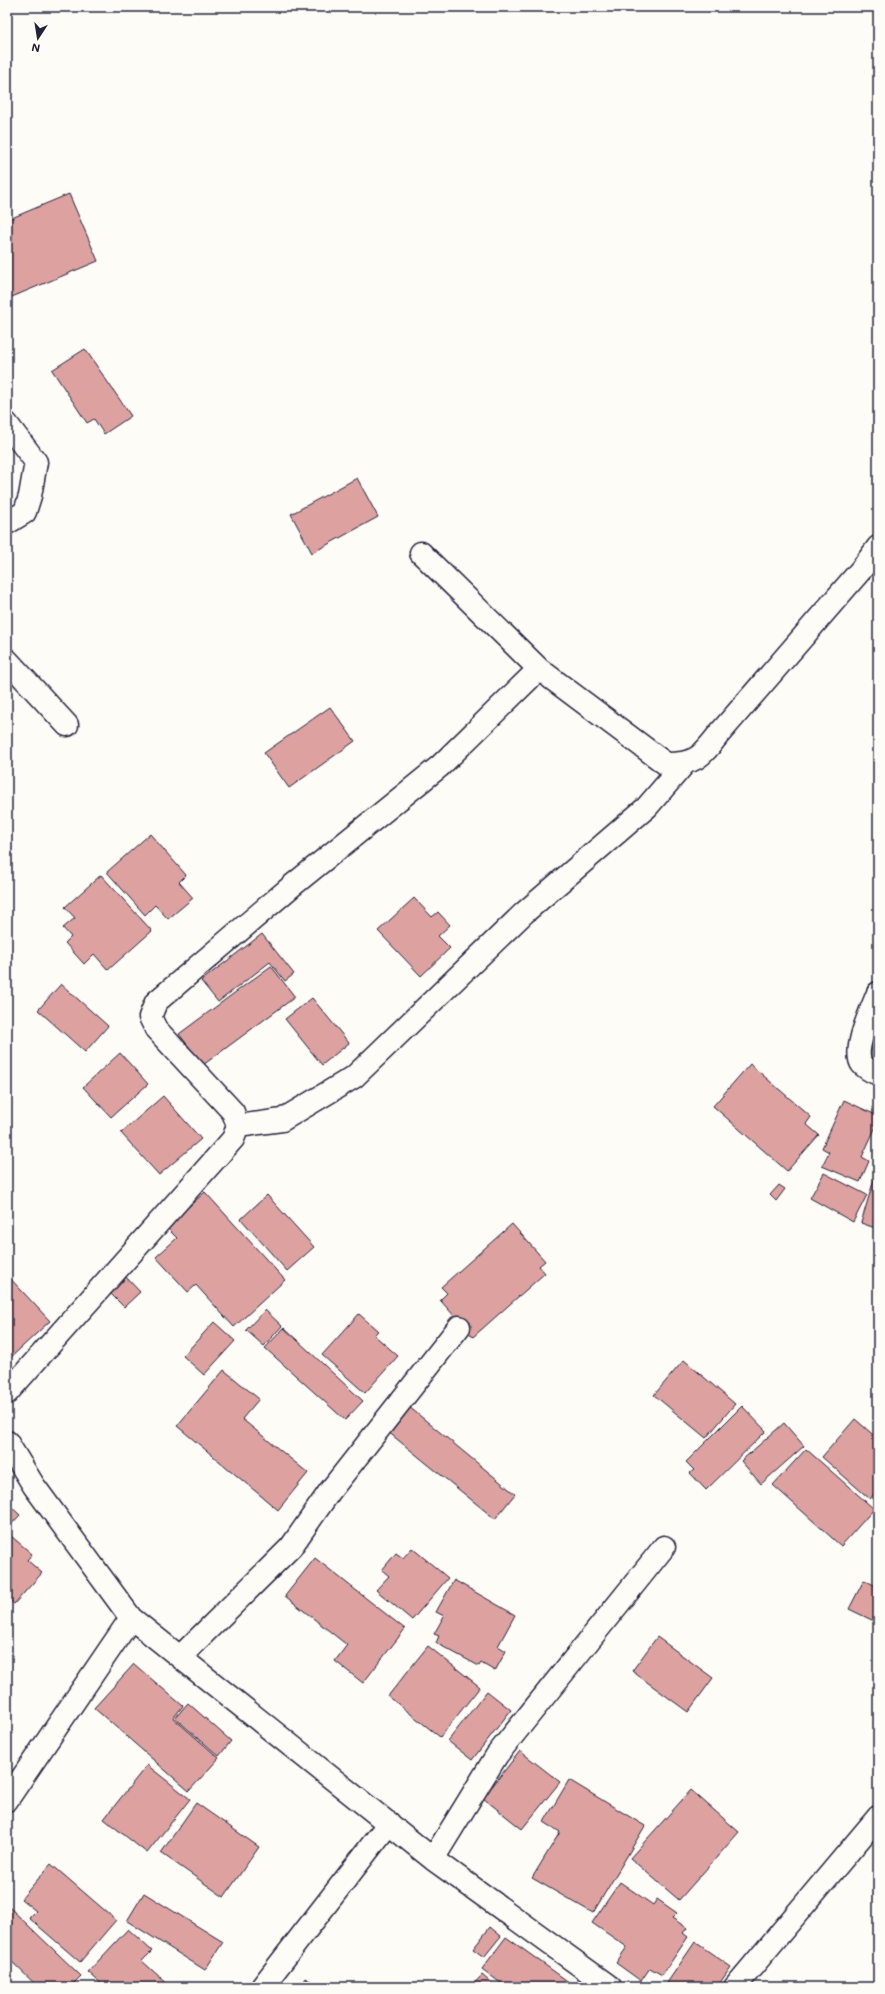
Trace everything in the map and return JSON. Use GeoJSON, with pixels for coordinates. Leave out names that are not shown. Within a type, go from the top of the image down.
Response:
{"type":"FeatureCollection","features":[{"type":"Feature","properties":{"kind":"street"},"geometry":{"type":"LineString","coordinates":[[7,424],[36,462],[30,496],[25,512],[7,523]]}},
{"type":"Feature","properties":{"kind":"street"},"geometry":{"type":"LineString","coordinates":[[238,1126],[282,1120],[354,1077],[524,912],[647,807],[684,764],[702,755],[860,571],[878,547]]}},
{"type":"Feature","properties":{"kind":"street"},"geometry":{"type":"LineString","coordinates":[[421,553],[539,669],[666,764],[684,764]]}},
{"type":"Feature","properties":{"kind":"street"},"geometry":{"type":"LineString","coordinates":[[7,660],[66,725]]}},
{"type":"Feature","properties":{"kind":"street"},"geometry":{"type":"LineString","coordinates":[[7,1393],[233,1139],[238,1126],[233,1112],[156,1029],[150,1017],[156,1002],[293,885],[440,766],[539,669]]}},
{"type":"Feature","properties":{"kind":"street"},"geometry":{"type":"LineString","coordinates":[[878,993],[867,1021],[858,1054],[862,1064],[878,1074]]}},
{"type":"Feature","properties":{"kind":"street"},"geometry":{"type":"LineString","coordinates":[[180,1657],[291,1547],[330,1491],[459,1327]]}},
{"type":"Feature","properties":{"kind":"street"},"geometry":{"type":"LineString","coordinates":[[7,1442],[34,1486],[131,1618],[433,1859],[610,1987]]}},
{"type":"Feature","properties":{"kind":"street"},"geometry":{"type":"LineString","coordinates":[[433,1859],[498,1755],[664,1547]]}},
{"type":"Feature","properties":{"kind":"street"},"geometry":{"type":"LineString","coordinates":[[7,1800],[131,1618]]}},
{"type":"Feature","properties":{"kind":"street"},"geometry":{"type":"LineString","coordinates":[[735,1987],[878,1817]]}},
{"type":"Feature","properties":{"kind":"street"},"geometry":{"type":"LineString","coordinates":[[262,1987],[389,1823]]}},
{"type":"Feature","properties":{"kind":"building"},"geometry":{"type":"Polygon","coordinates":[[[69,194],[98,261],[7,299],[7,220],[69,194]]]}},
{"type":"Feature","properties":{"kind":"building"},"geometry":{"type":"Polygon","coordinates":[[[85,349],[131,416],[104,434],[94,419],[87,423],[52,370],[85,349]]]}},
{"type":"Feature","properties":{"kind":"building"},"geometry":{"type":"Polygon","coordinates":[[[357,478],[378,517],[312,553],[291,514],[357,478]]]}},
{"type":"Feature","properties":{"kind":"building"},"geometry":{"type":"Polygon","coordinates":[[[330,707],[355,741],[289,788],[264,753],[330,707]]]}},
{"type":"Feature","properties":{"kind":"building"},"geometry":{"type":"Polygon","coordinates":[[[150,834],[186,875],[179,882],[193,898],[168,919],[155,905],[145,915],[107,872],[150,834]]]}},
{"type":"Feature","properties":{"kind":"building"},"geometry":{"type":"Polygon","coordinates":[[[101,875],[152,931],[108,970],[94,954],[84,964],[65,943],[71,937],[63,928],[75,918],[65,907],[101,875]]]}},
{"type":"Feature","properties":{"kind":"building"},"geometry":{"type":"Polygon","coordinates":[[[414,898],[432,917],[438,912],[450,925],[438,936],[450,948],[421,976],[378,931],[414,898]]]}},
{"type":"Feature","properties":{"kind":"building"},"geometry":{"type":"Polygon","coordinates":[[[262,934],[294,974],[285,981],[270,962],[218,1002],[201,981],[262,934]]]}},
{"type":"Feature","properties":{"kind":"building"},"geometry":{"type":"Polygon","coordinates":[[[271,966],[295,997],[203,1065],[179,1034],[271,966]]]}},
{"type":"Feature","properties":{"kind":"building"},"geometry":{"type":"Polygon","coordinates":[[[61,984],[108,1026],[85,1052],[38,1010],[61,984]]]}},
{"type":"Feature","properties":{"kind":"building"},"geometry":{"type":"Polygon","coordinates":[[[312,998],[349,1043],[322,1065],[285,1019],[312,998]]]}},
{"type":"Feature","properties":{"kind":"building"},"geometry":{"type":"Polygon","coordinates":[[[120,1053],[148,1084],[111,1117],[83,1087],[120,1053]]]}},
{"type":"Feature","properties":{"kind":"building"},"geometry":{"type":"Polygon","coordinates":[[[750,1064],[811,1117],[806,1124],[819,1135],[787,1171],[713,1106],[750,1064]]]}},
{"type":"Feature","properties":{"kind":"building"},"geometry":{"type":"Polygon","coordinates":[[[163,1096],[201,1139],[159,1175],[121,1133],[163,1096]]]}},
{"type":"Feature","properties":{"kind":"building"},"geometry":{"type":"Polygon","coordinates":[[[844,1100],[878,1116],[878,1122],[862,1157],[869,1161],[860,1182],[822,1166],[829,1152],[822,1148],[844,1100]]]}},
{"type":"Feature","properties":{"kind":"building"},"geometry":{"type":"Polygon","coordinates":[[[824,1173],[867,1195],[853,1222],[810,1198],[824,1173]]]}},
{"type":"Feature","properties":{"kind":"building"},"geometry":{"type":"Polygon","coordinates":[[[875,1176],[878,1177],[878,1229],[861,1223],[875,1176]]]}},
{"type":"Feature","properties":{"kind":"building"},"geometry":{"type":"Polygon","coordinates":[[[779,1185],[785,1189],[776,1201],[770,1195],[779,1185]]]}},
{"type":"Feature","properties":{"kind":"building"},"geometry":{"type":"Polygon","coordinates":[[[205,1192],[285,1280],[234,1327],[196,1285],[188,1292],[156,1257],[177,1238],[166,1227],[205,1192]]]}},
{"type":"Feature","properties":{"kind":"building"},"geometry":{"type":"Polygon","coordinates":[[[267,1195],[314,1247],[287,1271],[241,1219],[267,1195]]]}},
{"type":"Feature","properties":{"kind":"building"},"geometry":{"type":"Polygon","coordinates":[[[512,1224],[545,1261],[539,1266],[545,1273],[473,1337],[440,1300],[447,1293],[441,1287],[512,1224]]]}},
{"type":"Feature","properties":{"kind":"building"},"geometry":{"type":"Polygon","coordinates":[[[7,1275],[50,1321],[9,1359],[7,1357],[7,1275]]]}},
{"type":"Feature","properties":{"kind":"building"},"geometry":{"type":"Polygon","coordinates":[[[125,1276],[140,1292],[124,1307],[109,1292],[125,1276]]]}},
{"type":"Feature","properties":{"kind":"building"},"geometry":{"type":"Polygon","coordinates":[[[265,1310],[282,1326],[264,1346],[246,1330],[265,1310]]]}},
{"type":"Feature","properties":{"kind":"building"},"geometry":{"type":"Polygon","coordinates":[[[359,1314],[378,1331],[374,1335],[398,1356],[365,1393],[322,1355],[359,1314]]]}},
{"type":"Feature","properties":{"kind":"building"},"geometry":{"type":"Polygon","coordinates":[[[214,1322],[235,1341],[204,1375],[183,1356],[214,1322]]]}},
{"type":"Feature","properties":{"kind":"building"},"geometry":{"type":"Polygon","coordinates":[[[284,1328],[363,1401],[345,1420],[265,1348],[284,1328]]]}},
{"type":"Feature","properties":{"kind":"building"},"geometry":{"type":"Polygon","coordinates":[[[684,1360],[735,1404],[706,1438],[654,1395],[684,1360]]]}},
{"type":"Feature","properties":{"kind":"building"},"geometry":{"type":"Polygon","coordinates":[[[224,1370],[259,1399],[242,1419],[308,1473],[278,1510],[177,1426],[224,1370]]]}},
{"type":"Feature","properties":{"kind":"building"},"geometry":{"type":"Polygon","coordinates":[[[408,1406],[515,1494],[495,1519],[387,1431],[408,1406]]]}},
{"type":"Feature","properties":{"kind":"building"},"geometry":{"type":"Polygon","coordinates":[[[742,1406],[766,1431],[706,1490],[690,1473],[694,1470],[686,1462],[742,1406]]]}},
{"type":"Feature","properties":{"kind":"building"},"geometry":{"type":"Polygon","coordinates":[[[855,1419],[878,1439],[878,1489],[870,1499],[822,1457],[855,1419]]]}},
{"type":"Feature","properties":{"kind":"building"},"geometry":{"type":"Polygon","coordinates":[[[784,1423],[804,1446],[761,1484],[741,1461],[784,1423]]]}},
{"type":"Feature","properties":{"kind":"building"},"geometry":{"type":"Polygon","coordinates":[[[806,1449],[874,1509],[841,1546],[773,1485],[806,1449]]]}},
{"type":"Feature","properties":{"kind":"building"},"geometry":{"type":"Polygon","coordinates":[[[7,1503],[20,1515],[7,1529],[7,1503]]]}},
{"type":"Feature","properties":{"kind":"building"},"geometry":{"type":"Polygon","coordinates":[[[11,1536],[32,1554],[27,1560],[42,1573],[14,1604],[7,1598],[7,1541],[11,1536]]]}},
{"type":"Feature","properties":{"kind":"building"},"geometry":{"type":"Polygon","coordinates":[[[412,1548],[448,1578],[412,1620],[376,1590],[389,1576],[382,1570],[396,1553],[403,1558],[412,1548]]]}},
{"type":"Feature","properties":{"kind":"building"},"geometry":{"type":"Polygon","coordinates":[[[315,1558],[405,1629],[363,1683],[335,1661],[347,1645],[285,1596],[315,1558]]]}},
{"type":"Feature","properties":{"kind":"building"},"geometry":{"type":"Polygon","coordinates":[[[454,1580],[515,1615],[498,1646],[506,1651],[495,1671],[481,1663],[479,1666],[436,1643],[439,1636],[434,1634],[444,1616],[436,1612],[454,1580]]]}},
{"type":"Feature","properties":{"kind":"building"},"geometry":{"type":"Polygon","coordinates":[[[864,1580],[878,1587],[878,1623],[849,1609],[864,1580]]]}},
{"type":"Feature","properties":{"kind":"building"},"geometry":{"type":"Polygon","coordinates":[[[657,1637],[713,1678],[688,1712],[632,1671],[657,1637]]]}},
{"type":"Feature","properties":{"kind":"building"},"geometry":{"type":"Polygon","coordinates":[[[428,1646],[480,1687],[440,1737],[388,1696],[428,1646]]]}},
{"type":"Feature","properties":{"kind":"building"},"geometry":{"type":"Polygon","coordinates":[[[134,1664],[183,1706],[173,1718],[219,1758],[189,1791],[94,1708],[134,1664]]]}},
{"type":"Feature","properties":{"kind":"building"},"geometry":{"type":"Polygon","coordinates":[[[487,1691],[511,1710],[472,1760],[448,1741],[487,1691]]]}},
{"type":"Feature","properties":{"kind":"building"},"geometry":{"type":"Polygon","coordinates":[[[188,1703],[231,1741],[219,1756],[175,1718],[188,1703]]]}},
{"type":"Feature","properties":{"kind":"building"},"geometry":{"type":"Polygon","coordinates":[[[520,1751],[560,1782],[522,1829],[483,1798],[520,1751]]]}},
{"type":"Feature","properties":{"kind":"building"},"geometry":{"type":"Polygon","coordinates":[[[147,1765],[190,1799],[147,1853],[104,1819],[147,1765]]]}},
{"type":"Feature","properties":{"kind":"building"},"geometry":{"type":"Polygon","coordinates":[[[569,1780],[645,1826],[593,1913],[532,1878],[560,1832],[544,1822],[569,1780]]]}},
{"type":"Feature","properties":{"kind":"building"},"geometry":{"type":"Polygon","coordinates":[[[691,1790],[739,1832],[679,1900],[630,1858],[691,1790]]]}},
{"type":"Feature","properties":{"kind":"building"},"geometry":{"type":"Polygon","coordinates":[[[196,1803],[259,1847],[224,1897],[161,1853],[196,1803]]]}},
{"type":"Feature","properties":{"kind":"building"},"geometry":{"type":"Polygon","coordinates":[[[51,1864],[116,1920],[80,1962],[29,1918],[36,1911],[21,1899],[51,1864]]]}},
{"type":"Feature","properties":{"kind":"building"},"geometry":{"type":"Polygon","coordinates":[[[620,1882],[653,1905],[657,1899],[677,1913],[672,1918],[687,1928],[683,1933],[688,1937],[662,1975],[650,1968],[641,1981],[616,1963],[627,1947],[592,1923],[620,1882]]]}},
{"type":"Feature","properties":{"kind":"building"},"geometry":{"type":"Polygon","coordinates":[[[144,1893],[223,1942],[205,1970],[127,1921],[144,1893]]]}},
{"type":"Feature","properties":{"kind":"building"},"geometry":{"type":"Polygon","coordinates":[[[7,1905],[81,1976],[70,1987],[38,1987],[7,1957],[7,1905]]]}},
{"type":"Feature","properties":{"kind":"building"},"geometry":{"type":"Polygon","coordinates":[[[490,1927],[501,1936],[484,1957],[473,1949],[490,1927]]]}},
{"type":"Feature","properties":{"kind":"building"},"geometry":{"type":"Polygon","coordinates":[[[128,1929],[152,1951],[142,1961],[171,1987],[105,1987],[88,1972],[128,1929]]]}},
{"type":"Feature","properties":{"kind":"building"},"geometry":{"type":"Polygon","coordinates":[[[506,1937],[573,1985],[571,1987],[506,1987],[482,1969],[506,1937]]]}},
{"type":"Feature","properties":{"kind":"building"},"geometry":{"type":"Polygon","coordinates":[[[695,1942],[731,1967],[717,1987],[673,1987],[667,1983],[695,1942]]]}},
{"type":"Feature","properties":{"kind":"building"},"geometry":{"type":"Polygon","coordinates":[[[482,1975],[496,1987],[471,1987],[482,1975]]]}},
{"type":"Feature","properties":{"kind":"building"},"geometry":{"type":"Polygon","coordinates":[[[305,1978],[320,1987],[299,1987],[305,1978]]]}}]}
